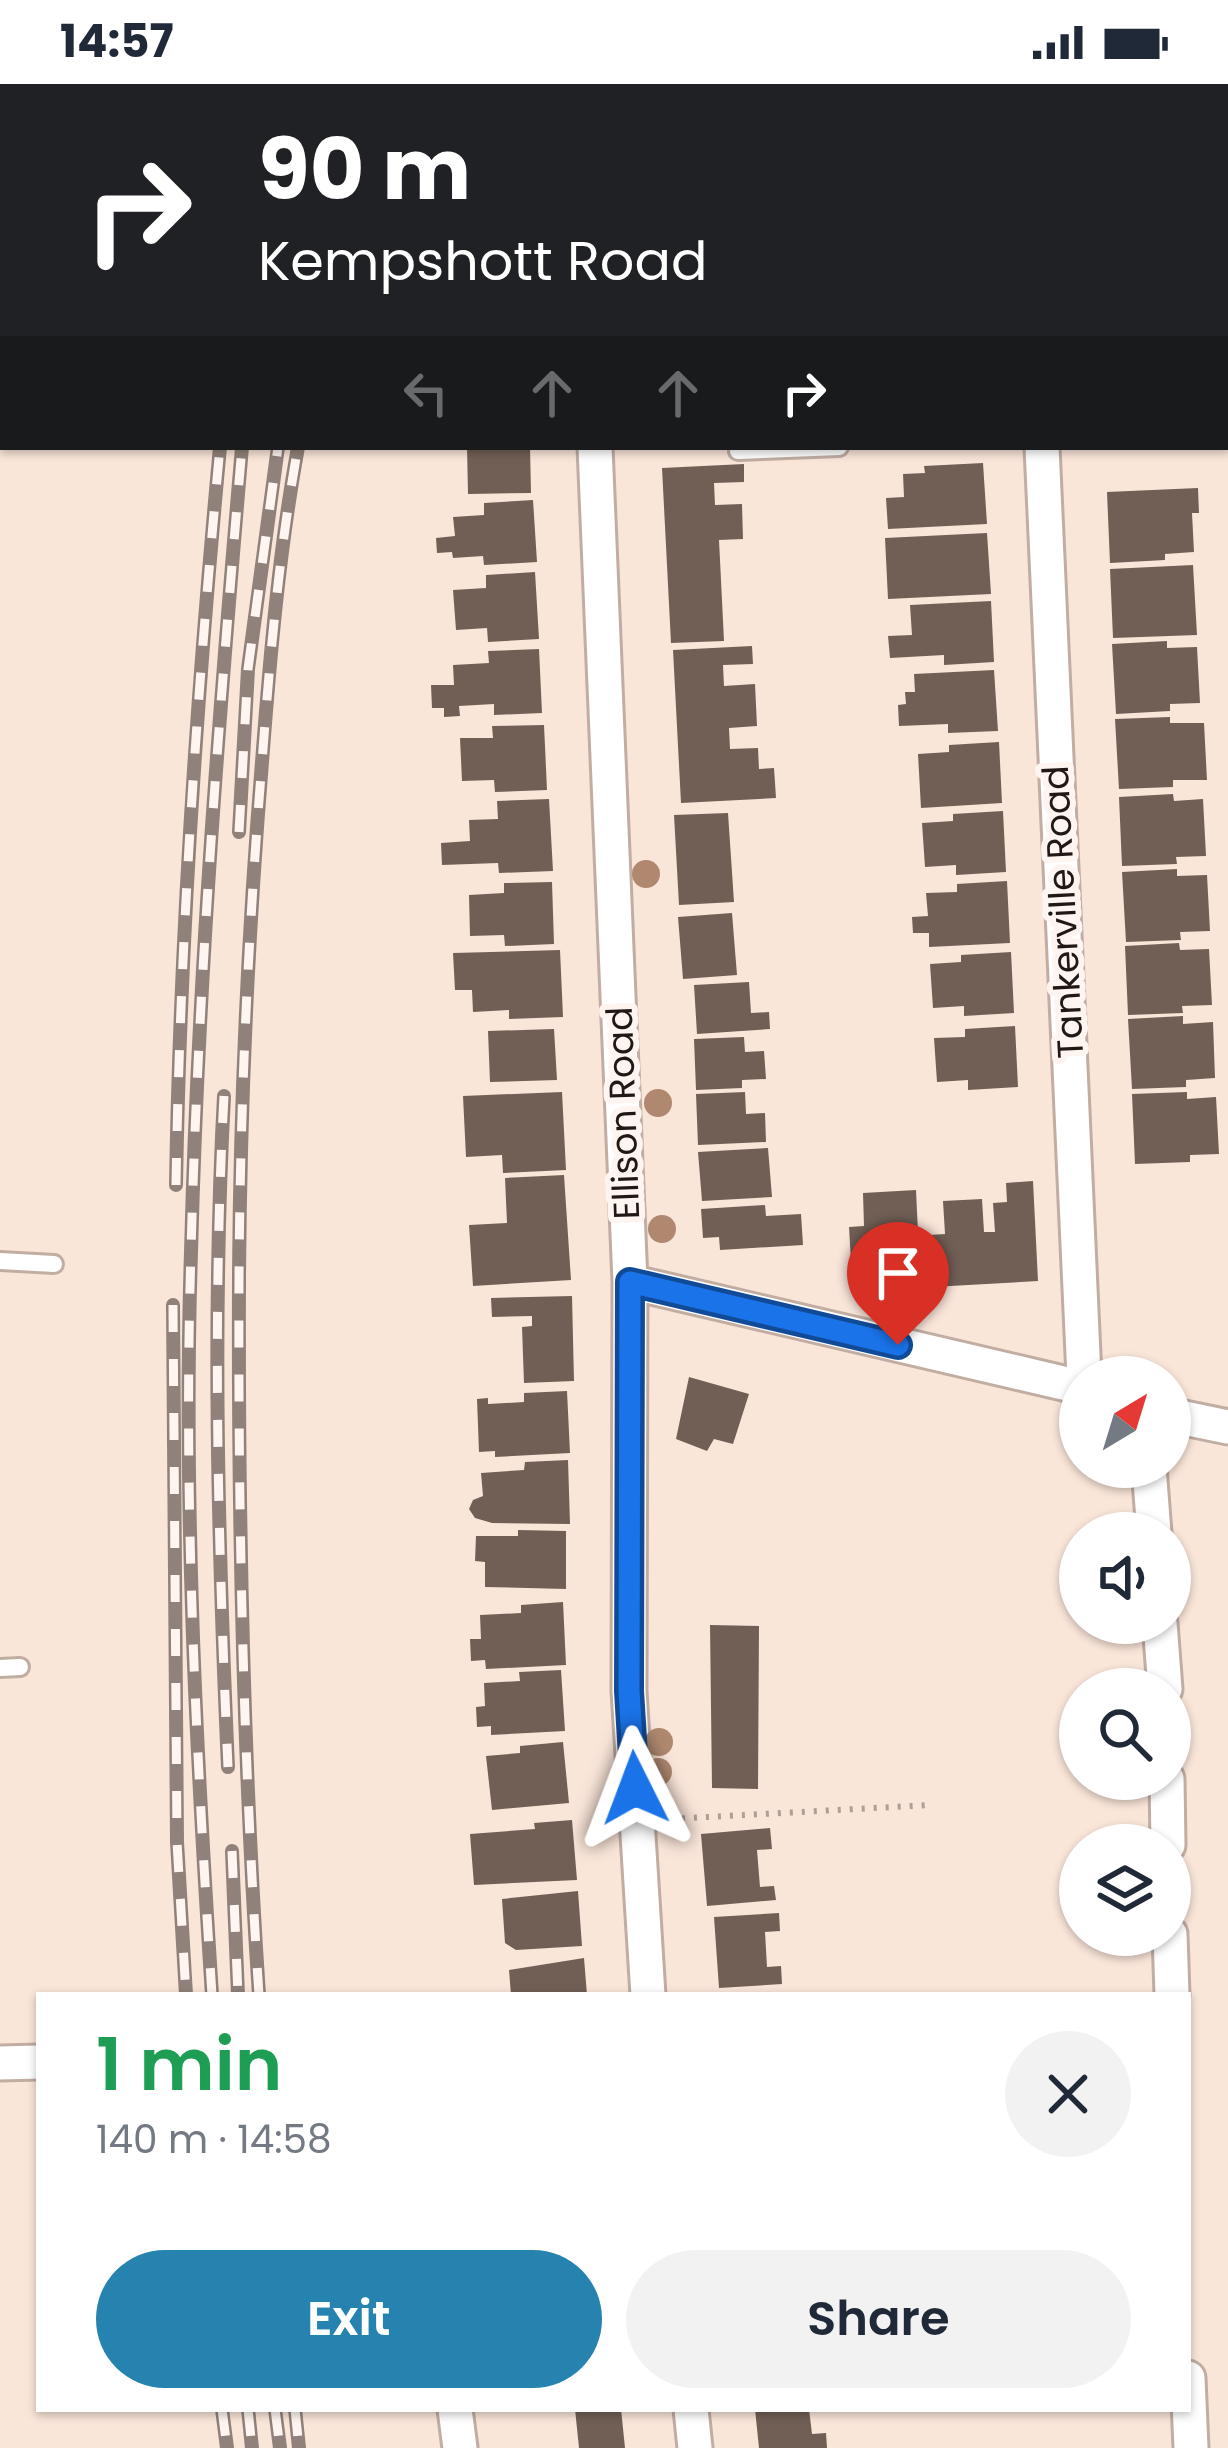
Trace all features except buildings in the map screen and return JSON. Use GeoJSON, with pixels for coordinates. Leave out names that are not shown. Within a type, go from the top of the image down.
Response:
{"type":"FeatureCollection","features":[{"type":"Feature","properties":{"kind":"street","name":"Ellison Road"},"geometry":{"type":"LineString","coordinates":[[595,450],[630,1282],[629,1691],[648,1992]]}},
{"type":"Feature","properties":{"kind":"street","name":"Tankerville Road"},"geometry":{"type":"LineString","coordinates":[[1042,450],[1083,1356]]}},
{"type":"Feature","properties":{"kind":"street"},"geometry":{"type":"LineString","coordinates":[[630,1282],[1059,1382]]}},
{"type":"Feature","properties":{"kind":"street"},"geometry":{"type":"LineString","coordinates":[[1191,1419],[1228,1427]]}},
{"type":"Feature","properties":{"kind":"street"},"geometry":{"type":"LineString","coordinates":[[1171,1956],[1172,1992]]}},
{"type":"Feature","properties":{"kind":"street"},"geometry":{"type":"LineString","coordinates":[[0,2063],[36,2062]]}},
{"type":"Feature","properties":{"kind":"street"},"geometry":{"type":"LineString","coordinates":[[455,2412],[460,2448]]}},
{"type":"Feature","properties":{"kind":"street"},"geometry":{"type":"LineString","coordinates":[[691,2412],[695,2448]]}},
{"type":"Feature","properties":{"kind":"street"},"geometry":{"type":"LineString","coordinates":[[1189,2412],[1191,2448]]}},
{"type":"Feature","properties":{"kind":"lane"},"geometry":{"type":"LineString","coordinates":[[739,451],[763,450]]}},
{"type":"Feature","properties":{"kind":"lane"},"geometry":{"type":"LineString","coordinates":[[0,1261],[54,1264]]}},
{"type":"Feature","properties":{"kind":"lane"},"geometry":{"type":"LineString","coordinates":[[0,1668],[20,1667]]}},
{"type":"Feature","properties":{"kind":"path"},"geometry":{"type":"LineString","coordinates":[[660,1820],[930,1804]]}},
{"type":"Feature","properties":{"kind":"railway"},"geometry":{"type":"LineString","coordinates":[[176,1185],[191,816],[220,450]]}},
{"type":"Feature","properties":{"kind":"railway"},"geometry":{"type":"LineString","coordinates":[[212,1992],[192,1624],[189,1345],[204,950],[242,450]]}},
{"type":"Feature","properties":{"kind":"railway"},"geometry":{"type":"LineString","coordinates":[[239,832],[248,669],[278,450]]}},
{"type":"Feature","properties":{"kind":"railway"},"geometry":{"type":"LineString","coordinates":[[259,1992],[241,1548],[241,1150],[265,723],[280,565],[298,450]]}},
{"type":"Feature","properties":{"kind":"railway"},"geometry":{"type":"LineString","coordinates":[[224,1096],[218,1432],[228,1767]]}},
{"type":"Feature","properties":{"kind":"railway"},"geometry":{"type":"LineString","coordinates":[[173,1305],[177,1842],[186,1992]]}},
{"type":"Feature","properties":{"kind":"railway"},"geometry":{"type":"LineString","coordinates":[[232,1851],[238,1992]]}},
{"type":"Feature","properties":{"kind":"railway"},"geometry":{"type":"LineString","coordinates":[[222,2412],[227,2448]]}},
{"type":"Feature","properties":{"kind":"railway"},"geometry":{"type":"LineString","coordinates":[[248,2412],[252,2448]]}},
{"type":"Feature","properties":{"kind":"railway"},"geometry":{"type":"LineString","coordinates":[[275,2412],[280,2448]]}},
{"type":"Feature","properties":{"kind":"railway"},"geometry":{"type":"LineString","coordinates":[[295,2412],[299,2448]]}},
{"type":"Feature","properties":{"kind":"route"},"geometry":{"type":"LineString","coordinates":[[635,1788],[629,1691],[630,1282],[898,1345]]}}]}
